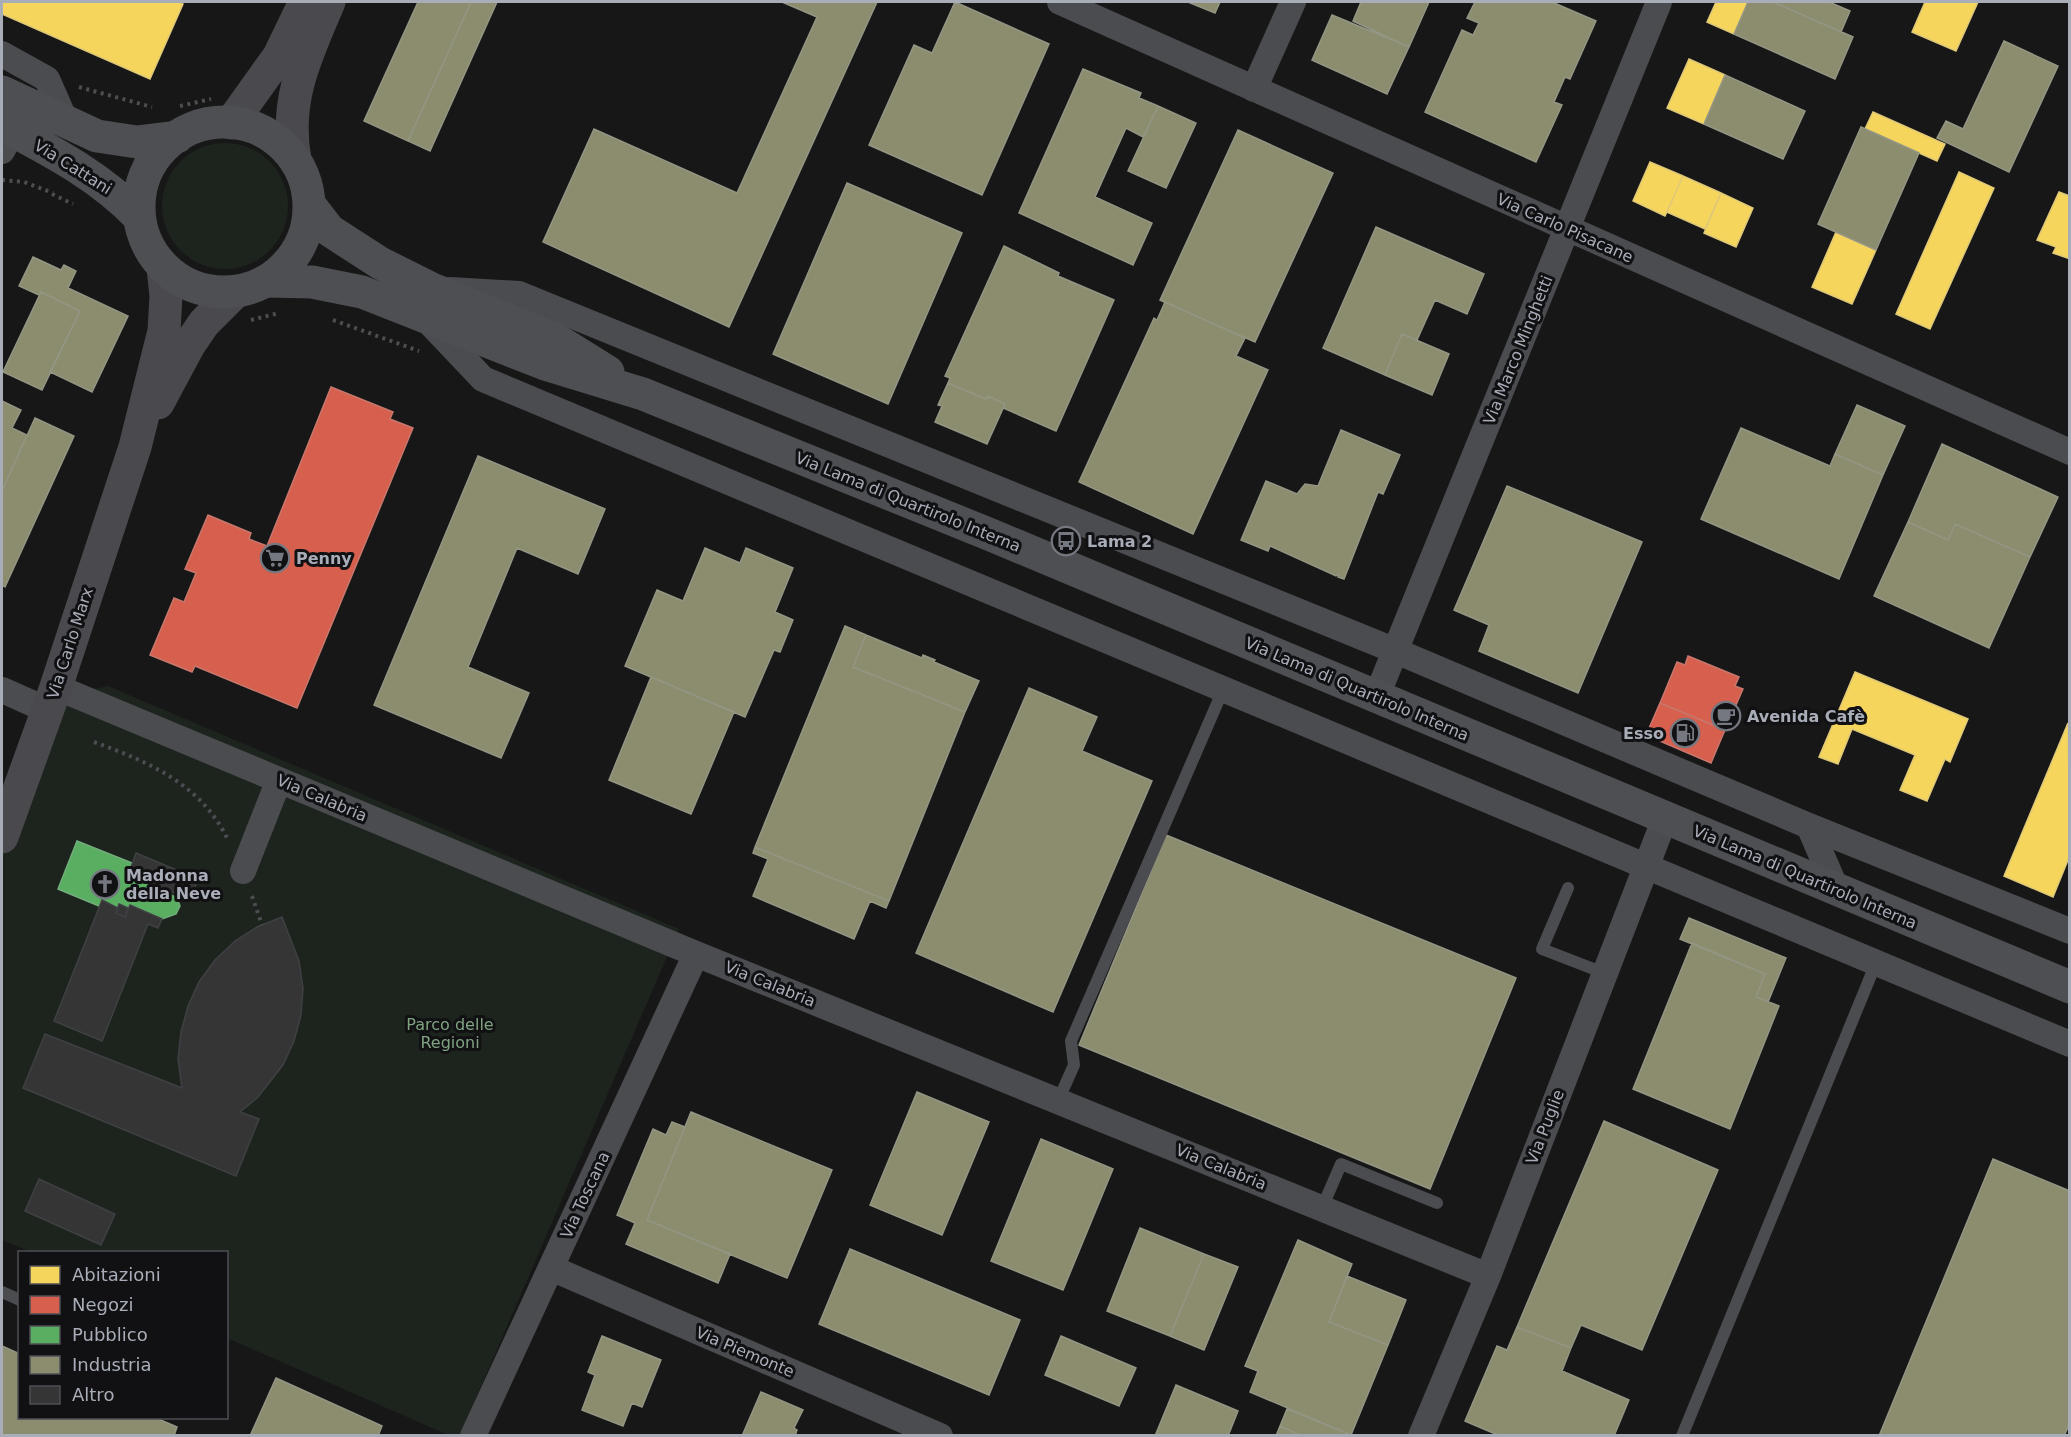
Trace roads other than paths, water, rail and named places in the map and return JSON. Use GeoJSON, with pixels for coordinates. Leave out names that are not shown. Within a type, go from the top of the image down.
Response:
{"type":"FeatureCollection","features":[{"type":"Feature","properties":{"kind":"main road","name":"Via Cattani"},"geometry":{"type":"LineString","coordinates":[[2,92],[97,136],[115,140],[137,142],[176,122]]}},
{"type":"Feature","properties":{"kind":"main road","name":"Via Carlo Marx"},"geometry":{"type":"LineString","coordinates":[[226,109],[283,146],[295,160],[308,188],[306,230],[295,255],[241,307],[209,291],[184,283],[163,267],[143,235],[139,217],[143,180],[176,122],[194,128],[212,123],[226,109]]}},
{"type":"Feature","properties":{"kind":"main road","name":"Via Cattani"},"geometry":{"type":"LineString","coordinates":[[4,132],[81,168],[115,192],[139,217]]}},
{"type":"Feature","properties":{"kind":"main road","name":"Via Lama di Quartirolo Interna"},"geometry":{"type":"LineString","coordinates":[[309,204],[329,230],[380,263],[428,303],[544,364],[643,394],[991,535],[2070,987]]}},
{"type":"Feature","properties":{"kind":"main road","name":"Via Lama di Quartirolo Interna"},"geometry":{"type":"LineString","coordinates":[[266,281],[312,282],[428,303]]}},
{"type":"Feature","properties":{"kind":"street"},"geometry":{"type":"LineString","coordinates":[[226,109],[279,56],[305,2]]}},
{"type":"Feature","properties":{"kind":"street","name":"Via Carlo Marx"},"geometry":{"type":"LineString","coordinates":[[295,160],[290,135],[291,112],[301,69],[329,2]]}},
{"type":"Feature","properties":{"kind":"street","name":"Via Carlo Pisacane"},"geometry":{"type":"LineString","coordinates":[[1060,2],[2070,453]]}},
{"type":"Feature","properties":{"kind":"street"},"geometry":{"type":"LineString","coordinates":[[1254,89],[1293,2]]}},
{"type":"Feature","properties":{"kind":"street","name":"Via Marco Minghetti"},"geometry":{"type":"LineString","coordinates":[[1376,698],[1659,2]]}},
{"type":"Feature","properties":{"kind":"street"},"geometry":{"type":"LineString","coordinates":[[2,54],[47,79],[66,120]]}},
{"type":"Feature","properties":{"kind":"street","name":"Via Carlo Marx"},"geometry":{"type":"LineString","coordinates":[[2,837],[135,447],[164,331],[166,296],[163,267]]}},
{"type":"Feature","properties":{"kind":"street"},"geometry":{"type":"LineString","coordinates":[[428,303],[519,294],[1396,651],[1809,826],[2070,931]]}},
{"type":"Feature","properties":{"kind":"street"},"geometry":{"type":"LineString","coordinates":[[428,303],[483,379],[2070,1044]]}},
{"type":"Feature","properties":{"kind":"street","name":"Via Carlo Marx"},"geometry":{"type":"LineString","coordinates":[[135,447],[189,345],[204,323],[241,307]]}},
{"type":"Feature","properties":{"kind":"street","name":"Via Calabria"},"geometry":{"type":"LineString","coordinates":[[2,690],[51,698],[279,780],[696,954],[1488,1276]]}},
{"type":"Feature","properties":{"kind":"street"},"geometry":{"type":"LineString","coordinates":[[243,871],[279,780]]}},
{"type":"Feature","properties":{"kind":"street","name":"Via Puglie"},"geometry":{"type":"LineString","coordinates":[[1421,1436],[1488,1276],[1665,818]]}},
{"type":"Feature","properties":{"kind":"street"},"geometry":{"type":"LineString","coordinates":[[1809,826],[1837,891]]}},
{"type":"Feature","properties":{"kind":"street","name":"Via Toscana"},"geometry":{"type":"LineString","coordinates":[[473,1436],[696,954]]}},
{"type":"Feature","properties":{"kind":"street","name":"Via Piemonte"},"geometry":{"type":"LineString","coordinates":[[551,1268],[940,1436]]}},
{"type":"Feature","properties":{"kind":"lane"},"geometry":{"type":"LineString","coordinates":[[1058,1101],[1074,1065],[1071,1041],[1223,690]]}},
{"type":"Feature","properties":{"kind":"lane"},"geometry":{"type":"LineString","coordinates":[[1568,888],[1542,949],[1604,973]]}},
{"type":"Feature","properties":{"kind":"lane"},"geometry":{"type":"LineString","coordinates":[[1682,1436],[1876,963]]}},
{"type":"Feature","properties":{"kind":"lane"},"geometry":{"type":"LineString","coordinates":[[1322,1208],[1341,1164],[1437,1203]]}},
{"type":"Feature","properties":{"kind":"lane"},"geometry":{"type":"LineString","coordinates":[[2,1292],[18,1299]]}},
{"type":"Feature","properties":{"kind":"place","name":"Lama 2"},"geometry":{"type":"Point","coordinates":[1066,541]}},
{"type":"Feature","properties":{"kind":"place","name":"Penny"},"geometry":{"type":"Point","coordinates":[275,558]}},
{"type":"Feature","properties":{"kind":"place","name":"Avenida Cafè"},"geometry":{"type":"Point","coordinates":[1726,716]}},
{"type":"Feature","properties":{"kind":"place","name":"Esso"},"geometry":{"type":"Point","coordinates":[1685,733]}},
{"type":"Feature","properties":{"kind":"place","name":"Madonna della Neve"},"geometry":{"type":"Point","coordinates":[105,884]}},
{"type":"Feature","properties":{"kind":"park label","name":"Parco delle Regioni"},"geometry":{"type":"Point","coordinates":[450,1033]}}]}
